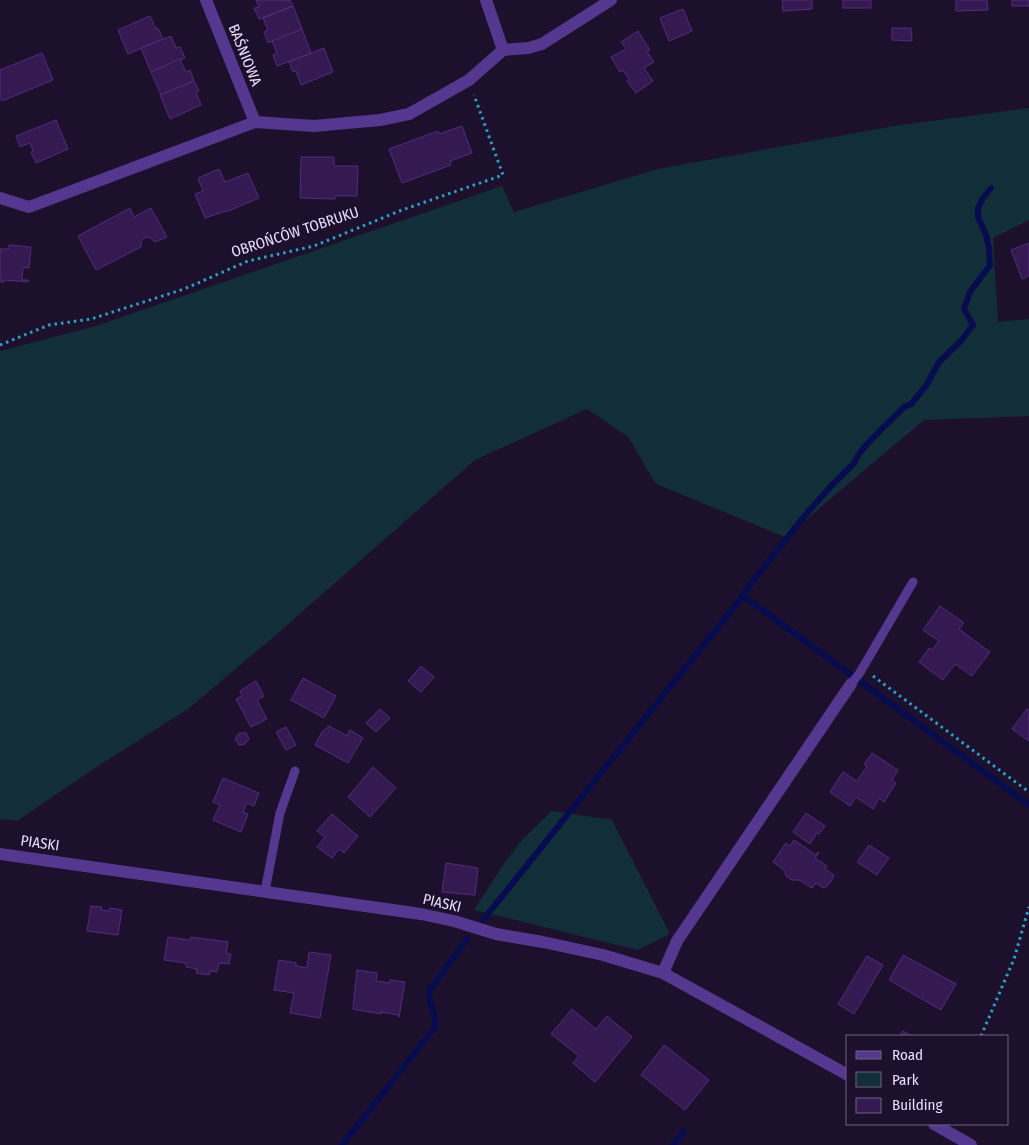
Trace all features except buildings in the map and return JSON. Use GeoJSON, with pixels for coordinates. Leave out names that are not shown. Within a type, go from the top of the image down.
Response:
{"type":"FeatureCollection","features":[{"type":"Feature","properties":{"kind":"street","name":"BAŚNIOWA"},"geometry":{"type":"LineString","coordinates":[[206,0],[255,122]]}},
{"type":"Feature","properties":{"kind":"street"},"geometry":{"type":"LineString","coordinates":[[486,0],[503,50]]}},
{"type":"Feature","properties":{"kind":"street"},"geometry":{"type":"LineString","coordinates":[[0,198],[29,207],[255,122],[314,126],[380,120],[409,114],[469,80],[503,50],[528,48],[542,44],[611,0]]}},
{"type":"Feature","properties":{"kind":"street"},"geometry":{"type":"LineString","coordinates":[[663,973],[677,940],[851,684]]}},
{"type":"Feature","properties":{"kind":"street","name":"PIASKI"},"geometry":{"type":"LineString","coordinates":[[0,854],[421,914],[454,921],[496,934],[603,955],[663,973],[846,1074]]}},
{"type":"Feature","properties":{"kind":"street"},"geometry":{"type":"LineString","coordinates":[[936,1125],[972,1145]]}},
{"type":"Feature","properties":{"kind":"lane"},"geometry":{"type":"LineString","coordinates":[[851,684],[913,582]]}},
{"type":"Feature","properties":{"kind":"lane"},"geometry":{"type":"LineString","coordinates":[[265,891],[280,813],[295,771]]}},
{"type":"Feature","properties":{"kind":"path","name":"OBROŃCÓW TOBRUKU"},"geometry":{"type":"LineString","coordinates":[[0,345],[48,325],[91,319],[184,290],[248,261],[314,246],[402,210],[503,175],[469,80]]}},
{"type":"Feature","properties":{"kind":"path"},"geometry":{"type":"LineString","coordinates":[[860,671],[1029,792]]}},
{"type":"Feature","properties":{"kind":"path"},"geometry":{"type":"LineString","coordinates":[[981,1035],[1014,959],[1029,907]]}},
{"type":"Feature","properties":{"kind":"green space"},"geometry":{"type":"Polygon","coordinates":[[[1029,108],[1029,220],[993,238],[998,322],[1029,319],[1029,416],[924,420],[785,537],[656,484],[628,437],[587,409],[475,460],[270,640],[188,709],[95,768],[17,821],[0,819],[0,351],[96,326],[502,186],[514,212],[658,169],[894,126],[1029,108]]]}},
{"type":"Feature","properties":{"kind":"green space"},"geometry":{"type":"Polygon","coordinates":[[[552,811],[612,820],[670,934],[638,950],[474,910],[505,862],[523,839],[552,811]]]}},
{"type":"Feature","properties":{"kind":"waterway"},"geometry":{"type":"LineString","coordinates":[[483,920],[739,601],[800,522],[855,462],[869,442],[904,407],[911,404],[926,386],[939,362],[960,342],[973,325],[964,309],[970,292],[990,265],[989,248],[986,235],[978,217],[978,208],[991,188]]}},
{"type":"Feature","properties":{"kind":"waterway"},"geometry":{"type":"LineString","coordinates":[[745,597],[1029,805]]}},
{"type":"Feature","properties":{"kind":"waterway"},"geometry":{"type":"LineString","coordinates":[[342,1145],[435,1027],[429,991],[468,938]]}},
{"type":"Feature","properties":{"kind":"waterway"},"geometry":{"type":"LineString","coordinates":[[673,1145],[684,1131]]}}]}
